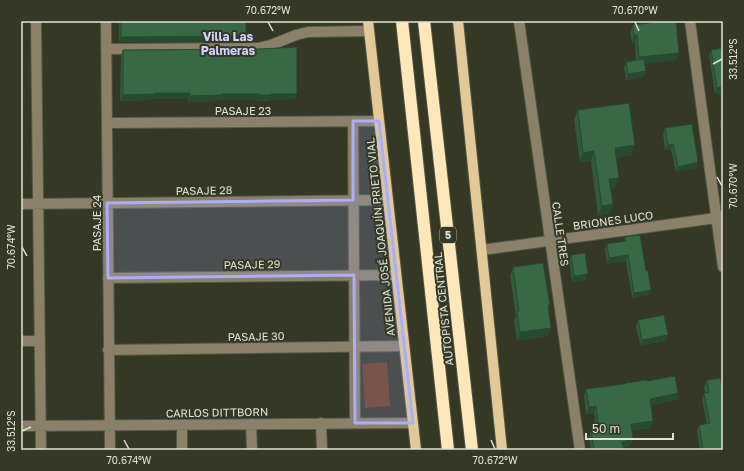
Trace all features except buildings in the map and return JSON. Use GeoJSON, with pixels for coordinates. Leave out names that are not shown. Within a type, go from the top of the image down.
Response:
{"type":"FeatureCollection","features":[{"type":"Feature","properties":{"kind":"highway","name":"AUTOPISTA CENTRAL"},"geometry":{"type":"LineString","coordinates":[[402,21],[448,450]]}},
{"type":"Feature","properties":{"kind":"highway","name":"AUTOPISTA CENTRAL"},"geometry":{"type":"LineString","coordinates":[[424,21],[472,450]]}},
{"type":"Feature","properties":{"kind":"main road"},"geometry":{"type":"LineString","coordinates":[[458,21],[502,450]]}},
{"type":"Feature","properties":{"kind":"main road","name":"AVENIDA JOSÉ JOAQUÍN PRIETO VIAL"},"geometry":{"type":"LineString","coordinates":[[368,26],[416,450]]}},
{"type":"Feature","properties":{"kind":"street"},"geometry":{"type":"LineString","coordinates":[[36,21],[41,450]]}},
{"type":"Feature","properties":{"kind":"street","name":"PASAJE 24"},"geometry":{"type":"LineString","coordinates":[[106,21],[110,450]]}},
{"type":"Feature","properties":{"kind":"street","name":"CALLE TRES"},"geometry":{"type":"LineString","coordinates":[[519,21],[580,450]]}},
{"type":"Feature","properties":{"kind":"street"},"geometry":{"type":"LineString","coordinates":[[690,21],[720,217],[723,267]]}},
{"type":"Feature","properties":{"kind":"street"},"geometry":{"type":"LineString","coordinates":[[106,49],[258,48],[308,32],[368,26]]}},
{"type":"Feature","properties":{"kind":"street","name":"AVENIDA JOSÉ JOAQUÍN PRIETO VIAL"},"geometry":{"type":"LineString","coordinates":[[353,121],[355,423]]}},
{"type":"Feature","properties":{"kind":"street","name":"PASAJE 23"},"geometry":{"type":"LineString","coordinates":[[107,122],[379,121]]}},
{"type":"Feature","properties":{"kind":"street","name":"PASAJE 28"},"geometry":{"type":"LineString","coordinates":[[21,204],[388,200]]}},
{"type":"Feature","properties":{"kind":"street","name":"BRIONES LUCO"},"geometry":{"type":"LineString","coordinates":[[482,250],[720,217]]}},
{"type":"Feature","properties":{"kind":"street","name":"PASAJE 29"},"geometry":{"type":"LineString","coordinates":[[108,278],[396,275]]}},
{"type":"Feature","properties":{"kind":"street"},"geometry":{"type":"LineString","coordinates":[[21,341],[40,341]]}},
{"type":"Feature","properties":{"kind":"street","name":"PASAJE 30"},"geometry":{"type":"LineString","coordinates":[[108,350],[404,346]]}},
{"type":"Feature","properties":{"kind":"street"},"geometry":{"type":"LineString","coordinates":[[321,423],[322,450]]}},
{"type":"Feature","properties":{"kind":"street","name":"CARLOS DITTBORN"},"geometry":{"type":"LineString","coordinates":[[21,426],[413,423]]}},
{"type":"Feature","properties":{"kind":"street"},"geometry":{"type":"LineString","coordinates":[[251,424],[252,450]]}},
{"type":"Feature","properties":{"kind":"street"},"geometry":{"type":"LineString","coordinates":[[182,425],[182,450]]}},
{"type":"Feature","properties":{"kind":"highlighted area"},"geometry":{"type":"Polygon","coordinates":[[[353,121],[379,121],[413,423],[355,423],[354,275],[108,278],[107,203],[353,200],[353,121]]]}},
{"type":"Feature","properties":{"kind":"shaded area"},"geometry":{"type":"Polygon","coordinates":[[[387,362],[390,406],[365,408],[362,364],[387,362]]]}},
{"type":"Feature","properties":{"kind":"district","name":"Villa Las Palmeras"},"geometry":{"type":"Point","coordinates":[228,43]}}]}
